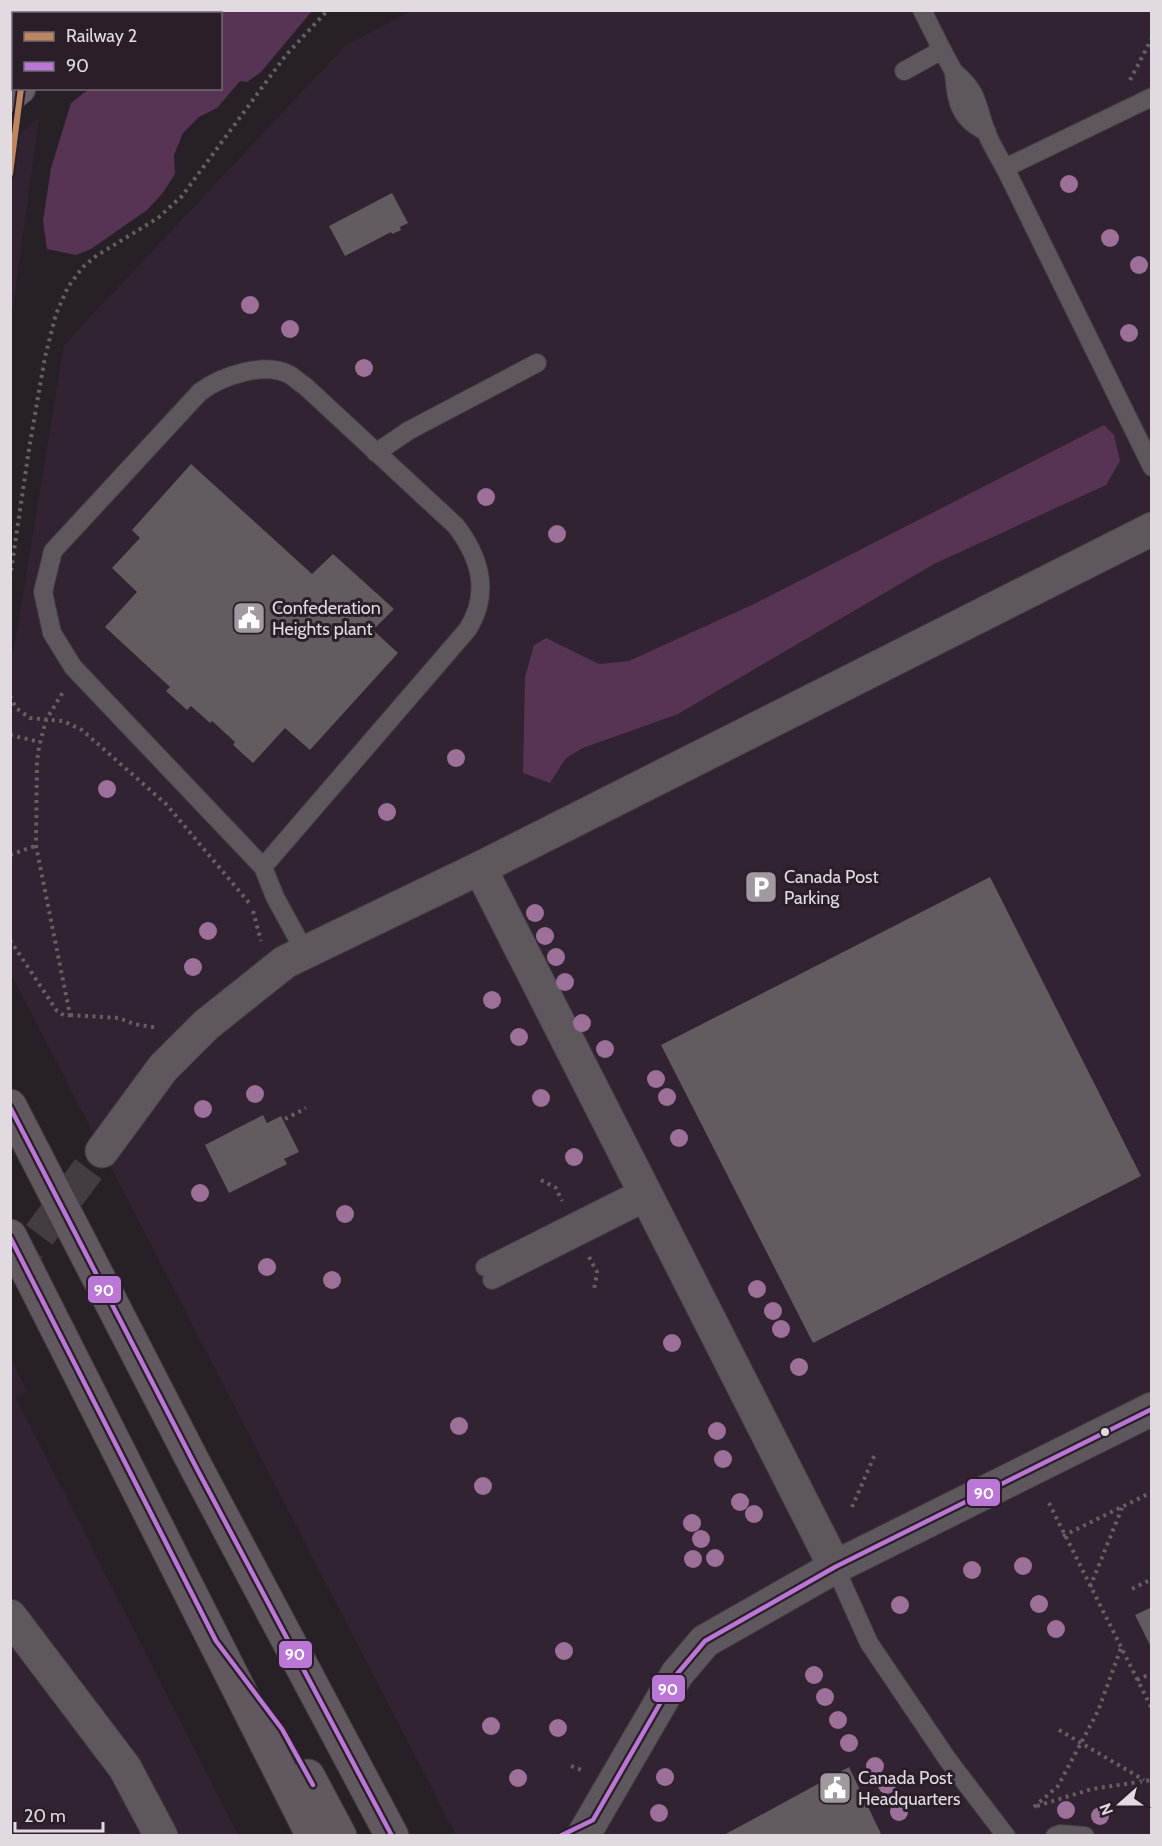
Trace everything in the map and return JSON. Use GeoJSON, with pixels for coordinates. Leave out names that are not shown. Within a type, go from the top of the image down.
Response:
{"type":"FeatureCollection","features":[{"type":"Feature","properties":{"kind":"main road"},"geometry":{"type":"LineString","coordinates":[[10,1106],[197,1469],[392,1836]]}},
{"type":"Feature","properties":{"kind":"main road"},"geometry":{"type":"LineString","coordinates":[[10,1236],[313,1836]]}},
{"type":"Feature","properties":{"kind":"main road"},"geometry":{"type":"LineString","coordinates":[[216,1641],[282,1729],[340,1836]]}},
{"type":"Feature","properties":{"kind":"street"},"geometry":{"type":"LineString","coordinates":[[102,1151],[163,1068],[207,1025],[285,962],[480,868],[1152,529]]}},
{"type":"Feature","properties":{"kind":"street"},"geometry":{"type":"LineString","coordinates":[[480,868],[835,1567]]}},
{"type":"Feature","properties":{"kind":"street"},"geometry":{"type":"LineString","coordinates":[[559,1836],[588,1828],[676,1674],[705,1641],[835,1567],[1152,1409]]}},
{"type":"Feature","properties":{"kind":"street"},"geometry":{"type":"LineString","coordinates":[[10,1616],[125,1768],[161,1836]]}},
{"type":"Feature","properties":{"kind":"lane"},"geometry":{"type":"LineString","coordinates":[[922,10],[954,72],[969,85],[987,132],[1152,467]]}},
{"type":"Feature","properties":{"kind":"lane"},"geometry":{"type":"LineString","coordinates":[[904,71],[942,50]]}},
{"type":"Feature","properties":{"kind":"lane"},"geometry":{"type":"LineString","coordinates":[[1005,168],[1152,97]]}},
{"type":"Feature","properties":{"kind":"lane"},"geometry":{"type":"LineString","coordinates":[[376,453],[408,431],[537,363]]}},
{"type":"Feature","properties":{"kind":"lane"},"geometry":{"type":"LineString","coordinates":[[263,867],[468,629],[477,614],[482,592],[475,557],[456,526],[305,386],[288,374],[272,371],[225,376],[200,392],[53,550],[43,592],[52,633],[76,671],[263,867],[275,897],[304,952]]}},
{"type":"Feature","properties":{"kind":"lane"},"geometry":{"type":"LineString","coordinates":[[489,1274],[645,1194]]}},
{"type":"Feature","properties":{"kind":"lane"},"geometry":{"type":"LineString","coordinates":[[835,1567],[869,1643],[948,1760],[1006,1836]]}},
{"type":"Feature","properties":{"kind":"lane"},"geometry":{"type":"LineString","coordinates":[[1055,1836],[1085,1836]]}},
{"type":"Feature","properties":{"kind":"path"},"geometry":{"type":"LineString","coordinates":[[10,578],[45,357],[56,314],[68,287],[83,267],[96,256],[171,209],[286,55],[328,10]]}},
{"type":"Feature","properties":{"kind":"path"},"geometry":{"type":"LineString","coordinates":[[1123,110],[1124,94],[1152,38]]}},
{"type":"Feature","properties":{"kind":"path"},"geometry":{"type":"LineString","coordinates":[[70,1015],[36,846],[37,762],[46,720],[76,671]]}},
{"type":"Feature","properties":{"kind":"path"},"geometry":{"type":"LineString","coordinates":[[10,696],[16,708],[30,718],[70,723],[82,729],[166,804],[251,906],[261,942]]}},
{"type":"Feature","properties":{"kind":"path"},"geometry":{"type":"LineString","coordinates":[[10,735],[40,742]]}},
{"type":"Feature","properties":{"kind":"path"},"geometry":{"type":"LineString","coordinates":[[10,855],[36,846]]}},
{"type":"Feature","properties":{"kind":"path"},"geometry":{"type":"LineString","coordinates":[[10,940],[57,1011],[65,1016],[119,1018],[157,1028],[168,1028]]}},
{"type":"Feature","properties":{"kind":"path"},"geometry":{"type":"LineString","coordinates":[[285,1119],[306,1108]]}},
{"type":"Feature","properties":{"kind":"path"},"geometry":{"type":"LineString","coordinates":[[852,1507],[876,1452]]}},
{"type":"Feature","properties":{"kind":"path"},"geometry":{"type":"LineString","coordinates":[[1063,1536],[1152,1492]]}},
{"type":"Feature","properties":{"kind":"path"},"geometry":{"type":"LineString","coordinates":[[1049,1503],[1063,1536],[1152,1709]]}},
{"type":"Feature","properties":{"kind":"path"},"geometry":{"type":"LineString","coordinates":[[1090,1588],[1123,1507]]}},
{"type":"Feature","properties":{"kind":"path"},"geometry":{"type":"LineString","coordinates":[[1132,1589],[1152,1579]]}},
{"type":"Feature","properties":{"kind":"path"},"geometry":{"type":"LineString","coordinates":[[1121,1648],[1098,1711],[1058,1786],[1034,1807],[1092,1789],[1152,1779]]}},
{"type":"Feature","properties":{"kind":"path"},"geometry":{"type":"LineString","coordinates":[[1137,1680],[1152,1673]]}},
{"type":"Feature","properties":{"kind":"path"},"geometry":{"type":"LineString","coordinates":[[1059,1730],[1144,1781]]}},
{"type":"Feature","properties":{"kind":"shaded area"},"geometry":{"type":"Polygon","coordinates":[[[413,10],[1151,11],[1151,1835],[456,1835],[11,974],[11,667],[64,345],[346,45],[413,10]]]}},
{"type":"Feature","properties":{"kind":"shaded area"},"geometry":{"type":"Polygon","coordinates":[[[312,11],[261,72],[247,82],[240,81],[217,108],[199,117],[183,133],[174,155],[175,174],[162,194],[147,210],[91,249],[76,255],[47,249],[43,221],[51,168],[71,103],[88,90],[222,90],[222,12],[183,12],[312,11]]]}},
{"type":"Feature","properties":{"kind":"shaded area"},"geometry":{"type":"Polygon","coordinates":[[[39,118],[13,307],[10,307],[11,141],[39,118]]]}},
{"type":"Feature","properties":{"kind":"shaded area"},"geometry":{"type":"Polygon","coordinates":[[[1104,425],[1114,435],[1120,461],[1106,485],[934,564],[678,714],[583,748],[566,758],[550,783],[523,773],[525,677],[534,645],[546,638],[599,664],[629,661],[756,603],[1104,425]]]}},
{"type":"Feature","properties":{"kind":"shaded area"},"geometry":{"type":"Polygon","coordinates":[[[10,1358],[27,1391],[16,1398],[238,1835],[11,1835],[10,1358]]]}},
{"type":"Feature","properties":{"kind":"building"},"geometry":{"type":"Polygon","coordinates":[[[392,193],[408,223],[400,227],[401,230],[392,234],[391,232],[345,256],[329,226],[392,193]]]}},
{"type":"Feature","properties":{"kind":"building","name":"Confederation Heights plant"},"geometry":{"type":"Polygon","coordinates":[[[191,464],[312,574],[333,554],[394,609],[373,630],[398,653],[310,750],[285,728],[253,763],[212,721],[210,723],[191,706],[187,710],[166,691],[170,687],[105,627],[137,592],[112,568],[140,538],[132,530],[191,464]]]}},
{"type":"Feature","properties":{"kind":"building"},"geometry":{"type":"Polygon","coordinates":[[[990,877],[1141,1176],[813,1343],[661,1045],[990,877]]]}},
{"type":"Feature","properties":{"kind":"building"},"geometry":{"type":"Polygon","coordinates":[[[263,1115],[267,1123],[281,1116],[299,1152],[284,1159],[287,1164],[229,1193],[205,1145],[263,1115]]]}},
{"type":"Feature","properties":{"kind":"building"},"geometry":{"type":"Polygon","coordinates":[[[1152,1607],[1152,1649],[1135,1615],[1152,1607]]]}},
{"type":"Feature","properties":{"kind":"building","name":"Canada Post Headquarters"},"geometry":{"type":"Polygon","coordinates":[[[849,1767],[882,1836],[722,1836],[772,1809],[849,1767]]]}},
{"type":"Feature","properties":{"kind":"tunnel"},"geometry":{"type":"LineString","coordinates":[[10,1274],[102,1151]]}},
{"type":"Feature","properties":{"kind":"rail line","name":"2"},"geometry":{"type":"LineString","coordinates":[[10,174],[21,90]]}},
{"type":"Feature","properties":{"kind":"transit line","name":"90"},"geometry":{"type":"LineString","coordinates":[[10,1107],[197,1469],[392,1836]]}},
{"type":"Feature","properties":{"kind":"transit line","name":"90"},"geometry":{"type":"LineString","coordinates":[[10,1237],[216,1641],[282,1729],[313,1785]]}},
{"type":"Feature","properties":{"kind":"transit line","name":"90"},"geometry":{"type":"LineString","coordinates":[[560,1836],[593,1820],[677,1674],[705,1641],[835,1567],[1152,1409]]}},
{"type":"Feature","properties":{"kind":"place","name":"Confederation Heights plant"},"geometry":{"type":"Point","coordinates":[249,618]}},
{"type":"Feature","properties":{"kind":"place","name":"Canada Post Parking"},"geometry":{"type":"Point","coordinates":[761,887]}},
{"type":"Feature","properties":{"kind":"place","name":"Canada Post Headquarters"},"geometry":{"type":"Point","coordinates":[835,1788]}}]}
